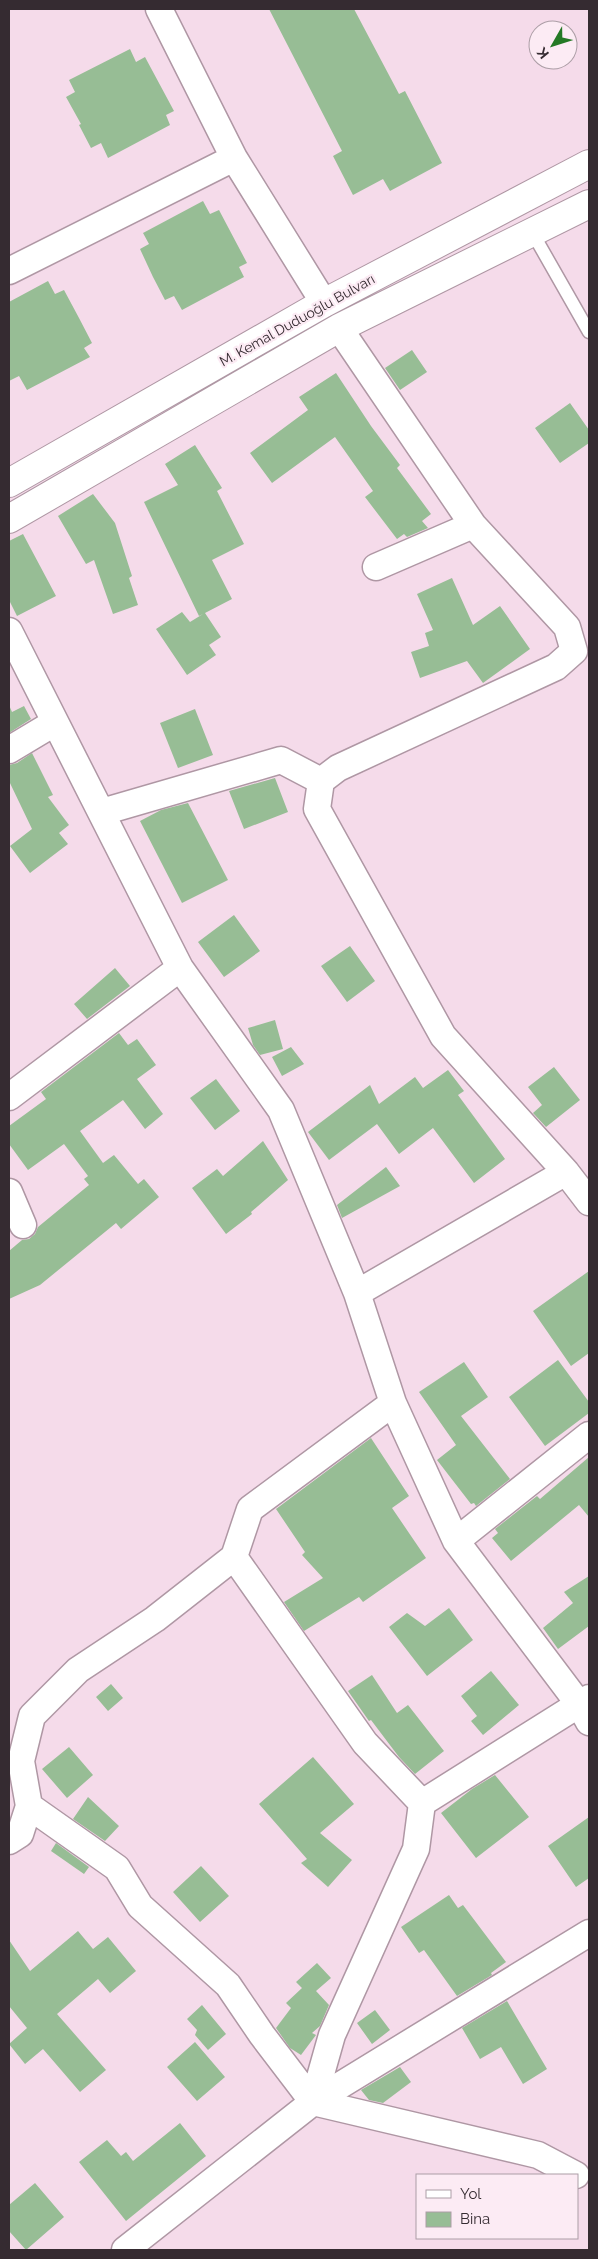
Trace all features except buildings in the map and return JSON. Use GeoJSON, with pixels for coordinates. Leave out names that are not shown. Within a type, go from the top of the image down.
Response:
{"type":"FeatureCollection","features":[{"type":"Feature","properties":{"kind":"street"},"geometry":{"type":"LineString","coordinates":[[159,9],[234,158],[324,304],[473,524],[567,628],[582,659],[556,667],[338,768],[321,781],[317,809],[443,1036],[566,1172],[589,1202]]}},
{"type":"Feature","properties":{"kind":"street"},"geometry":{"type":"LineString","coordinates":[[9,271],[234,158]]}},
{"type":"Feature","properties":{"kind":"street","name":"M. Kemal Duduoğlu Bulvarı"},"geometry":{"type":"LineString","coordinates":[[9,483],[324,304],[589,164]]}},
{"type":"Feature","properties":{"kind":"street","name":"M. Kemal Duduoğlu Bulvarı"},"geometry":{"type":"LineString","coordinates":[[9,519],[340,328],[589,204]]}},
{"type":"Feature","properties":{"kind":"street"},"geometry":{"type":"LineString","coordinates":[[376,567],[473,524]]}},
{"type":"Feature","properties":{"kind":"street"},"geometry":{"type":"LineString","coordinates":[[9,631],[180,968],[281,1110],[357,1293],[393,1403],[456,1542],[586,1708],[422,1803]]}},
{"type":"Feature","properties":{"kind":"street"},"geometry":{"type":"LineString","coordinates":[[9,750],[54,722]]}},
{"type":"Feature","properties":{"kind":"street"},"geometry":{"type":"LineString","coordinates":[[102,812],[281,760],[321,781]]}},
{"type":"Feature","properties":{"kind":"street"},"geometry":{"type":"LineString","coordinates":[[9,1097],[180,968]]}},
{"type":"Feature","properties":{"kind":"street"},"geometry":{"type":"LineString","coordinates":[[357,1293],[566,1172]]}},
{"type":"Feature","properties":{"kind":"street"},"geometry":{"type":"LineString","coordinates":[[9,1192],[23,1225]]}},
{"type":"Feature","properties":{"kind":"street"},"geometry":{"type":"LineString","coordinates":[[9,1840],[20,1834],[29,1806],[21,1761],[32,1716],[78,1670],[155,1619],[234,1557],[250,1509],[393,1403]]}},
{"type":"Feature","properties":{"kind":"street"},"geometry":{"type":"LineString","coordinates":[[456,1542],[589,1435]]}},
{"type":"Feature","properties":{"kind":"street"},"geometry":{"type":"LineString","coordinates":[[234,1557],[365,1743],[422,1803]]}},
{"type":"Feature","properties":{"kind":"street"},"geometry":{"type":"LineString","coordinates":[[313,2102],[332,2035],[416,1849],[422,1803]]}},
{"type":"Feature","properties":{"kind":"street"},"geometry":{"type":"LineString","coordinates":[[29,1806],[116,1868],[140,1906],[228,1985],[262,2035],[313,2102],[538,2154],[574,2174]]}},
{"type":"Feature","properties":{"kind":"street"},"geometry":{"type":"LineString","coordinates":[[125,2250],[313,2102],[589,1933]]}},
{"type":"Feature","properties":{"kind":"street"},"geometry":{"type":"LineString","coordinates":[[578,2176],[582,2178],[589,2194]]}},
{"type":"Feature","properties":{"kind":"lane"},"geometry":{"type":"LineString","coordinates":[[532,232],[589,332]]}}]}
